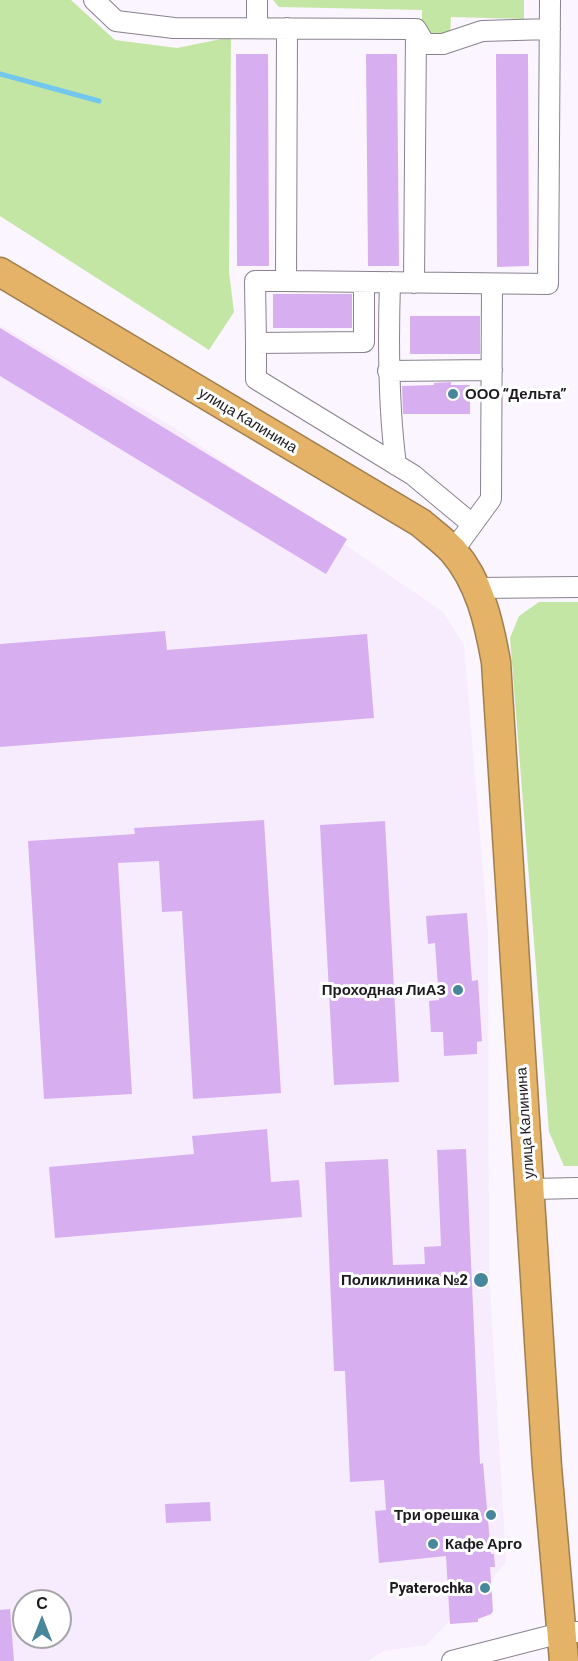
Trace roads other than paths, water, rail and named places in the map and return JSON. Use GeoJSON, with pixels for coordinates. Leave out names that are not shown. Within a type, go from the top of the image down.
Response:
{"type":"FeatureCollection","features":[{"type":"Feature","properties":{"kind":"highway","name":"улица Калинина"},"geometry":{"type":"LineString","coordinates":[[0,272],[421,523],[453,551],[477,588],[489,624],[496,662],[547,1467],[570,1632],[564,1661]]}},
{"type":"Feature","properties":{"kind":"street"},"geometry":{"type":"LineString","coordinates":[[94,0],[116,21],[174,28],[416,29]]}},
{"type":"Feature","properties":{"kind":"street"},"geometry":{"type":"LineString","coordinates":[[256,0],[256,28]]}},
{"type":"Feature","properties":{"kind":"street"},"geometry":{"type":"LineString","coordinates":[[472,525],[413,475],[256,379],[255,281],[548,284],[550,0]]}},
{"type":"Feature","properties":{"kind":"street"},"geometry":{"type":"LineString","coordinates":[[286,281],[287,28]]}},
{"type":"Feature","properties":{"kind":"street"},"geometry":{"type":"LineString","coordinates":[[416,29],[425,44],[443,44],[482,31],[550,29]]}},
{"type":"Feature","properties":{"kind":"street"},"geometry":{"type":"LineString","coordinates":[[414,283],[416,29]]}},
{"type":"Feature","properties":{"kind":"street"},"geometry":{"type":"LineString","coordinates":[[256,343],[364,342],[364,282]]}},
{"type":"Feature","properties":{"kind":"street"},"geometry":{"type":"LineString","coordinates":[[390,282],[388,371],[396,465]]}},
{"type":"Feature","properties":{"kind":"street"},"geometry":{"type":"LineString","coordinates":[[453,551],[491,499],[492,284]]}},
{"type":"Feature","properties":{"kind":"street"},"geometry":{"type":"LineString","coordinates":[[388,371],[492,370]]}},
{"type":"Feature","properties":{"kind":"street"},"geometry":{"type":"LineString","coordinates":[[477,588],[578,587]]}},
{"type":"Feature","properties":{"kind":"street"},"geometry":{"type":"LineString","coordinates":[[531,1189],[578,1188]]}},
{"type":"Feature","properties":{"kind":"street"},"geometry":{"type":"LineString","coordinates":[[452,1661],[570,1632]]}},
{"type":"Feature","properties":{"kind":"waterway"},"geometry":{"type":"LineString","coordinates":[[0,74],[99,101]]}},
{"type":"Feature","properties":{"kind":"place","name":"ООО “Дельта”"},"geometry":{"type":"Point","coordinates":[453,394]}},
{"type":"Feature","properties":{"kind":"place","name":"Проходная ЛиАЗ"},"geometry":{"type":"Point","coordinates":[458,990]}},
{"type":"Feature","properties":{"kind":"place","name":"Поликлиника №2"},"geometry":{"type":"Point","coordinates":[481,1280]}},
{"type":"Feature","properties":{"kind":"place","name":"Три орешка"},"geometry":{"type":"Point","coordinates":[491,1515]}},
{"type":"Feature","properties":{"kind":"place","name":"Кафе Арго"},"geometry":{"type":"Point","coordinates":[433,1544]}},
{"type":"Feature","properties":{"kind":"place","name":"Pyaterochka"},"geometry":{"type":"Point","coordinates":[485,1588]}}]}
